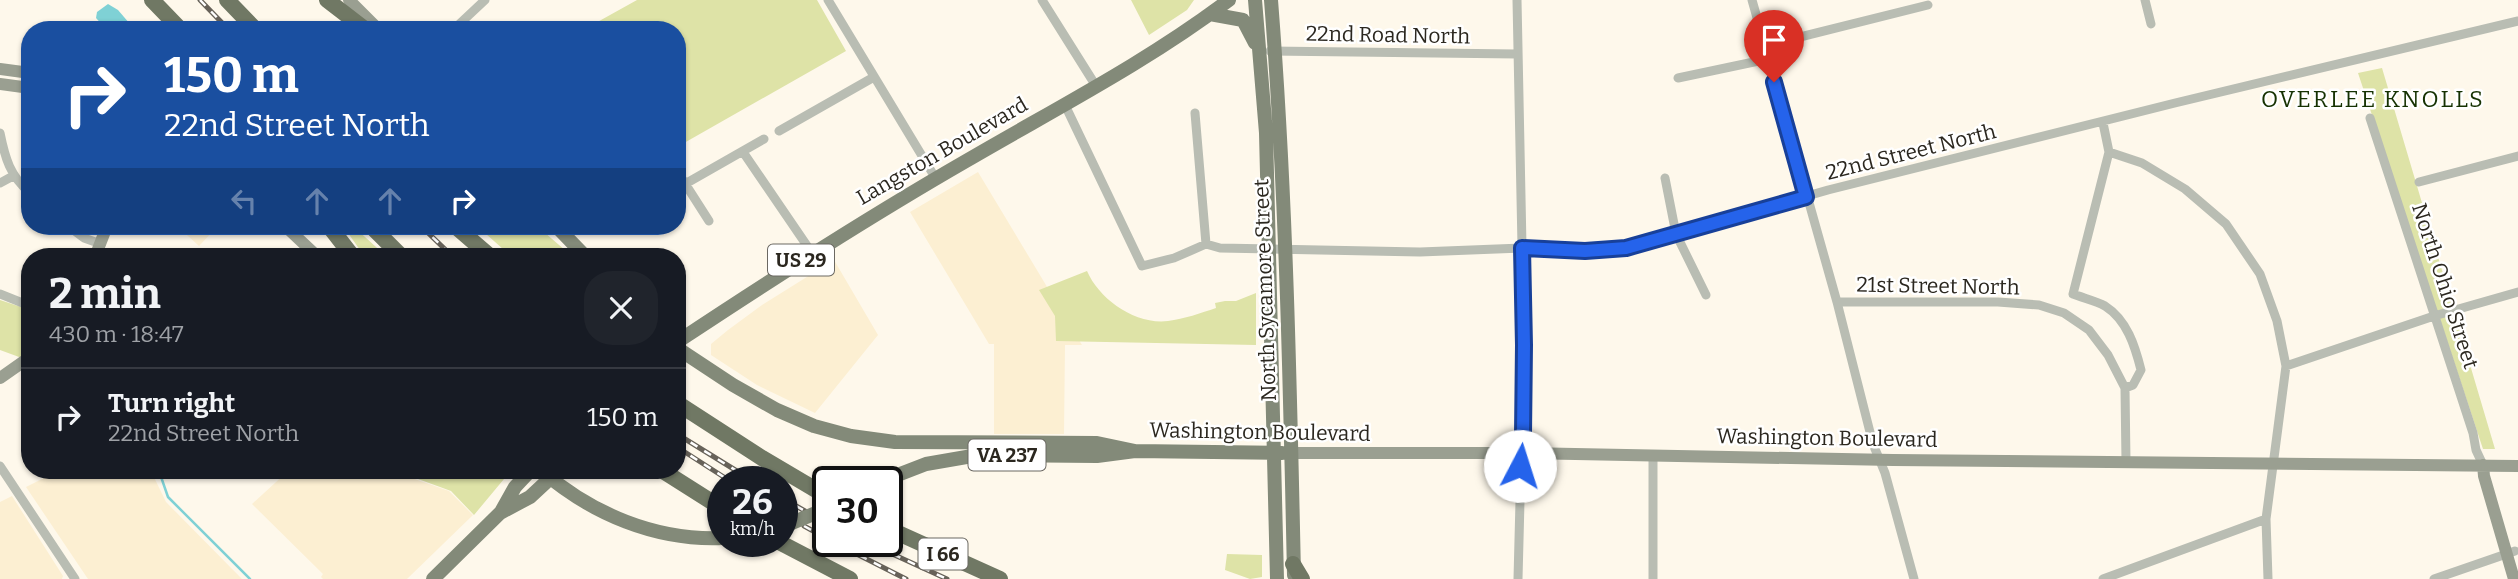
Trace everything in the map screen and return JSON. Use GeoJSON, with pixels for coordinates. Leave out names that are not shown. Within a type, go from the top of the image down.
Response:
{"type":"FeatureCollection","features":[{"type":"Feature","properties":{"kind":"highway"},"geometry":{"type":"LineString","coordinates":[[152,0],[172,21]]}},
{"type":"Feature","properties":{"kind":"highway"},"geometry":{"type":"LineString","coordinates":[[227,0],[247,21]]}},
{"type":"Feature","properties":{"kind":"highway"},"geometry":{"type":"LineString","coordinates":[[327,0],[354,21]]}},
{"type":"Feature","properties":{"kind":"highway"},"geometry":{"type":"LineString","coordinates":[[380,235],[393,248]]}},
{"type":"Feature","properties":{"kind":"highway"},"geometry":{"type":"LineString","coordinates":[[465,235],[481,248]]}},
{"type":"Feature","properties":{"kind":"highway"},"geometry":{"type":"LineString","coordinates":[[686,409],[812,487]]}},
{"type":"Feature","properties":{"kind":"highway"},"geometry":{"type":"LineString","coordinates":[[676,479],[707,499]]}},
{"type":"Feature","properties":{"kind":"highway","name":"I 66"},"geometry":{"type":"LineString","coordinates":[[903,535],[1000,579]]}},
{"type":"Feature","properties":{"kind":"highway"},"geometry":{"type":"LineString","coordinates":[[798,552],[849,579]]}},
{"type":"Feature","properties":{"kind":"highway"},"geometry":{"type":"LineString","coordinates":[[1294,572],[1302,579]]}},
{"type":"Feature","properties":{"kind":"main road"},"geometry":{"type":"LineString","coordinates":[[349,0],[370,21]]}},
{"type":"Feature","properties":{"kind":"main road","name":"Langston Boulevard"},"geometry":{"type":"LineString","coordinates":[[686,336],[812,253],[1065,105],[1229,0]]}},
{"type":"Feature","properties":{"kind":"main road","name":"North Sycamore Street"},"geometry":{"type":"LineString","coordinates":[[1255,0],[1266,133],[1277,579]]}},
{"type":"Feature","properties":{"kind":"main road","name":"North Sycamore Street"},"geometry":{"type":"LineString","coordinates":[[1271,0],[1286,249],[1294,572]]}},
{"type":"Feature","properties":{"kind":"main road"},"geometry":{"type":"LineString","coordinates":[[1210,14],[1243,20],[1259,51]]}},
{"type":"Feature","properties":{"kind":"main road"},"geometry":{"type":"LineString","coordinates":[[0,69],[21,72]]}},
{"type":"Feature","properties":{"kind":"main road"},"geometry":{"type":"LineString","coordinates":[[0,84],[21,87]]}},
{"type":"Feature","properties":{"kind":"main road"},"geometry":{"type":"LineString","coordinates":[[99,248],[104,235]]}},
{"type":"Feature","properties":{"kind":"main road"},"geometry":{"type":"LineString","coordinates":[[295,235],[308,248]]}},
{"type":"Feature","properties":{"kind":"main road"},"geometry":{"type":"LineString","coordinates":[[565,235],[577,248]]}},
{"type":"Feature","properties":{"kind":"main road","name":"Washington Boulevard"},"geometry":{"type":"LineString","coordinates":[[686,354],[778,410],[827,430],[851,436],[895,442],[1097,443],[1135,451]]}},
{"type":"Feature","properties":{"kind":"main road"},"geometry":{"type":"LineString","coordinates":[[0,377],[21,363]]}},
{"type":"Feature","properties":{"kind":"main road","name":"Washington Boulevard"},"geometry":{"type":"LineString","coordinates":[[903,473],[926,464],[965,457],[1097,456],[1135,451],[1275,454],[1520,453],[2518,466]]}},
{"type":"Feature","properties":{"kind":"main road","name":"North Ohio Street"},"geometry":{"type":"LineString","coordinates":[[2483,465],[2484,476],[2514,555],[2514,579]]}},
{"type":"Feature","properties":{"kind":"main road"},"geometry":{"type":"LineString","coordinates":[[500,513],[514,487],[522,479]]}},
{"type":"Feature","properties":{"kind":"main road"},"geometry":{"type":"LineString","coordinates":[[435,579],[500,513],[530,496],[545,479]]}},
{"type":"Feature","properties":{"kind":"main road"},"geometry":{"type":"LineString","coordinates":[[558,479],[597,508],[631,524],[669,535],[707,539]]}},
{"type":"Feature","properties":{"kind":"street"},"geometry":{"type":"LineString","coordinates":[[463,21],[485,0]]}},
{"type":"Feature","properties":{"kind":"street"},"geometry":{"type":"LineString","coordinates":[[828,0],[936,179]]}},
{"type":"Feature","properties":{"kind":"street"},"geometry":{"type":"LineString","coordinates":[[1042,0],[1096,86]]}},
{"type":"Feature","properties":{"kind":"street"},"geometry":{"type":"LineString","coordinates":[[1517,0],[1524,345],[1518,579]]}},
{"type":"Feature","properties":{"kind":"street"},"geometry":{"type":"LineString","coordinates":[[1752,0],[1838,302],[1878,459],[1885,473],[1914,579]]}},
{"type":"Feature","properties":{"kind":"street"},"geometry":{"type":"LineString","coordinates":[[2145,0],[2151,24]]}},
{"type":"Feature","properties":{"kind":"street"},"geometry":{"type":"LineString","coordinates":[[1764,46],[1928,5]]}},
{"type":"Feature","properties":{"kind":"street","name":"22nd Street North"},"geometry":{"type":"LineString","coordinates":[[1206,244],[1220,248],[1420,252],[1522,248],[1585,251],[1626,248],[1806,197],[2175,103],[2518,21]]}},
{"type":"Feature","properties":{"kind":"street","name":"22nd Road North"},"geometry":{"type":"LineString","coordinates":[[1259,51],[1517,54]]}},
{"type":"Feature","properties":{"kind":"street"},"geometry":{"type":"LineString","coordinates":[[1678,78],[1768,59]]}},
{"type":"Feature","properties":{"kind":"street"},"geometry":{"type":"LineString","coordinates":[[779,131],[874,77]]}},
{"type":"Feature","properties":{"kind":"street"},"geometry":{"type":"LineString","coordinates":[[1065,105],[1142,266],[1174,258],[1206,244],[1195,113]]}},
{"type":"Feature","properties":{"kind":"street","name":"North Ohio Street"},"geometry":{"type":"LineString","coordinates":[[2370,118],[2483,465]]}},
{"type":"Feature","properties":{"kind":"street"},"geometry":{"type":"LineString","coordinates":[[2103,123],[2109,152],[2073,294],[2106,307],[2128,329],[2136,348],[2141,370],[2133,385],[2125,388],[2126,462]]}},
{"type":"Feature","properties":{"kind":"street"},"geometry":{"type":"LineString","coordinates":[[0,133],[6,162],[13,176],[21,184]]}},
{"type":"Feature","properties":{"kind":"street"},"geometry":{"type":"LineString","coordinates":[[686,183],[764,139]]}},
{"type":"Feature","properties":{"kind":"street"},"geometry":{"type":"LineString","coordinates":[[743,152],[812,253]]}},
{"type":"Feature","properties":{"kind":"street"},"geometry":{"type":"LineString","coordinates":[[2109,152],[2142,163],[2185,189],[2226,224],[2260,274],[2277,321],[2286,366],[2266,519],[2268,579]]}},
{"type":"Feature","properties":{"kind":"street"},"geometry":{"type":"LineString","coordinates":[[2419,182],[2518,156]]}},
{"type":"Feature","properties":{"kind":"street"},"geometry":{"type":"LineString","coordinates":[[0,183],[13,176]]}},
{"type":"Feature","properties":{"kind":"street"},"geometry":{"type":"LineString","coordinates":[[1665,178],[1675,234],[1706,295]]}},
{"type":"Feature","properties":{"kind":"street"},"geometry":{"type":"LineString","coordinates":[[686,186],[709,221]]}},
{"type":"Feature","properties":{"kind":"street"},"geometry":{"type":"LineString","coordinates":[[80,235],[101,244]]}},
{"type":"Feature","properties":{"kind":"street"},"geometry":{"type":"LineString","coordinates":[[2286,366],[2434,316],[2518,292]]}},
{"type":"Feature","properties":{"kind":"street"},"geometry":{"type":"LineString","coordinates":[[0,294],[21,302]]}},
{"type":"Feature","properties":{"kind":"street","name":"21st Street North"},"geometry":{"type":"LineString","coordinates":[[1838,302],[1998,302],[2039,305],[2064,313],[2089,330],[2108,355],[2125,388]]}},
{"type":"Feature","properties":{"kind":"street"},"geometry":{"type":"LineString","coordinates":[[1653,456],[1653,579]]}},
{"type":"Feature","properties":{"kind":"street"},"geometry":{"type":"LineString","coordinates":[[0,466],[75,579]]}},
{"type":"Feature","properties":{"kind":"street"},"geometry":{"type":"LineString","coordinates":[[2103,579],[2266,519]]}},
{"type":"Feature","properties":{"kind":"street"},"geometry":{"type":"LineString","coordinates":[[2434,579],[2514,555]]}},
{"type":"Feature","properties":{"kind":"shaded area"},"geometry":{"type":"Polygon","coordinates":[[[978,172],[1082,345],[1065,345],[1064,434],[994,434],[994,344],[989,344],[910,212],[978,172]]]}},
{"type":"Feature","properties":{"kind":"shaded area"},"geometry":{"type":"Polygon","coordinates":[[[187,235],[209,235],[199,246],[187,235]]]}},
{"type":"Feature","properties":{"kind":"shaded area"},"geometry":{"type":"Polygon","coordinates":[[[834,260],[878,335],[815,413],[757,385],[711,355],[711,344],[728,330],[762,305],[834,260]]]}},
{"type":"Feature","properties":{"kind":"shaded area"},"geometry":{"type":"Polygon","coordinates":[[[42,479],[155,479],[166,502],[242,579],[88,579],[26,487],[42,479]]]}},
{"type":"Feature","properties":{"kind":"shaded area"},"geometry":{"type":"Polygon","coordinates":[[[279,479],[415,479],[449,491],[473,515],[407,579],[323,579],[323,574],[252,504],[279,479]]]}},
{"type":"Feature","properties":{"kind":"shaded area"},"geometry":{"type":"Polygon","coordinates":[[[12,496],[63,576],[62,579],[0,579],[0,502],[12,496]]]}},
{"type":"Feature","properties":{"kind":"green space"},"geometry":{"type":"Polygon","coordinates":[[[637,0],[817,0],[846,51],[686,142],[686,21],[599,21],[637,0]]]}},
{"type":"Feature","properties":{"kind":"green space"},"geometry":{"type":"Polygon","coordinates":[[[1131,0],[1194,0],[1187,10],[1149,35],[1131,0]]]}},
{"type":"Feature","properties":{"kind":"green space"},"geometry":{"type":"Polygon","coordinates":[[[2382,68],[2495,449],[2483,449],[2358,73],[2382,68]]]}},
{"type":"Feature","properties":{"kind":"green space"},"geometry":{"type":"Polygon","coordinates":[[[349,235],[363,235],[377,248],[359,248],[349,235]]]}},
{"type":"Feature","properties":{"kind":"green space"},"geometry":{"type":"Polygon","coordinates":[[[487,235],[547,235],[563,248],[502,248],[487,235]]]}},
{"type":"Feature","properties":{"kind":"green space"},"geometry":{"type":"Polygon","coordinates":[[[1087,271],[1100,291],[1120,308],[1143,319],[1156,321],[1192,316],[1216,308],[1215,303],[1236,301],[1256,293],[1256,345],[1056,341],[1055,316],[1039,290],[1087,271]]]}},
{"type":"Feature","properties":{"kind":"green space"},"geometry":{"type":"Polygon","coordinates":[[[0,300],[21,307],[21,358],[0,350],[0,300]]]}},
{"type":"Feature","properties":{"kind":"green space"},"geometry":{"type":"Polygon","coordinates":[[[418,479],[504,479],[474,515],[451,491],[418,479]]]}},
{"type":"Feature","properties":{"kind":"green space"},"geometry":{"type":"Polygon","coordinates":[[[1227,554],[1262,555],[1262,577],[1250,579],[1225,570],[1227,554]]]}},
{"type":"Feature","properties":{"kind":"water"},"geometry":{"type":"Polygon","coordinates":[[[108,4],[127,21],[99,21],[96,18],[97,12],[108,4]]]}},
{"type":"Feature","properties":{"kind":"waterway"},"geometry":{"type":"LineString","coordinates":[[162,479],[168,497],[250,579]]}},
{"type":"Feature","properties":{"kind":"railway"},"geometry":{"type":"LineString","coordinates":[[200,0],[220,21]]}},
{"type":"Feature","properties":{"kind":"railway"},"geometry":{"type":"LineString","coordinates":[[430,235],[444,248]]}},
{"type":"Feature","properties":{"kind":"railway"},"geometry":{"type":"LineString","coordinates":[[686,440],[729,466]]}},
{"type":"Feature","properties":{"kind":"railway"},"geometry":{"type":"LineString","coordinates":[[686,453],[707,466]]}},
{"type":"Feature","properties":{"kind":"railway"},"geometry":{"type":"LineString","coordinates":[[798,507],[805,511]]}},
{"type":"Feature","properties":{"kind":"railway"},"geometry":{"type":"LineString","coordinates":[[804,526],[812,530]]}},
{"type":"Feature","properties":{"kind":"railway"},"geometry":{"type":"LineString","coordinates":[[863,557],[906,579]]}},
{"type":"Feature","properties":{"kind":"railway"},"geometry":{"type":"LineString","coordinates":[[899,557],[947,579]]}},
{"type":"Feature","properties":{"kind":"district","name":"OVERLEE KNOLLS"},"geometry":{"type":"Point","coordinates":[2373,99]}},
{"type":"Feature","properties":{"kind":"route"},"geometry":{"type":"LineString","coordinates":[[1520,466],[1524,345],[1522,248],[1585,251],[1626,248],[1806,197],[1774,82]]}}]}
